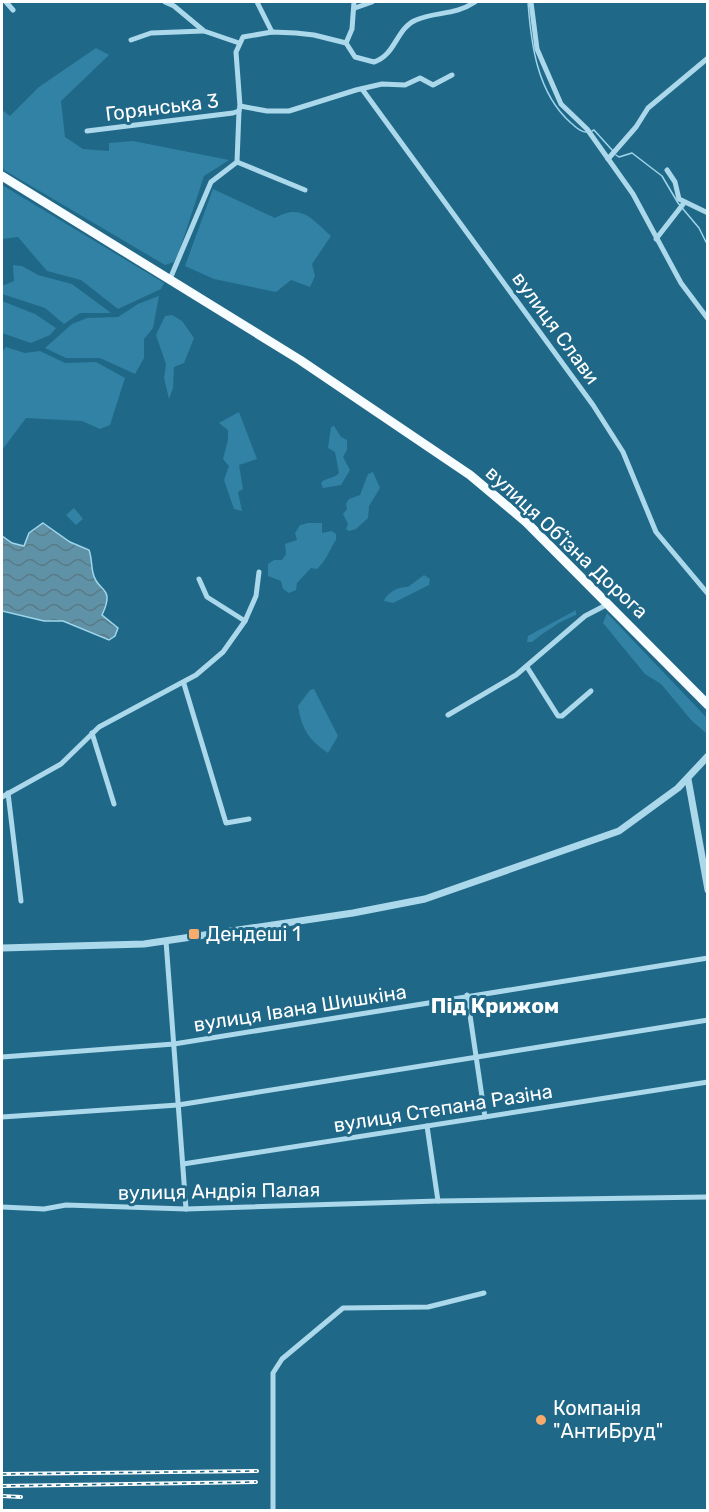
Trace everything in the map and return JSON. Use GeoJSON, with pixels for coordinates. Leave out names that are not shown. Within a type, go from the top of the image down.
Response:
{"type":"FeatureCollection","features":[{"type":"Feature","properties":{"kind":"highway","name":"вулиця Обʼїзна Дорога"},"geometry":{"type":"LineString","coordinates":[[2,176],[300,360],[470,475],[526,522],[704,702]]}},
{"type":"Feature","properties":{"kind":"street"},"geometry":{"type":"LineString","coordinates":[[6,2],[13,10]]}},
{"type":"Feature","properties":{"kind":"street"},"geometry":{"type":"LineString","coordinates":[[165,2],[173,4],[204,31]]}},
{"type":"Feature","properties":{"kind":"street"},"geometry":{"type":"LineString","coordinates":[[257,2],[272,32]]}},
{"type":"Feature","properties":{"kind":"street"},"geometry":{"type":"LineString","coordinates":[[346,43],[352,29],[355,5],[372,2]]}},
{"type":"Feature","properties":{"kind":"street"},"geometry":{"type":"LineString","coordinates":[[237,162],[239,108],[236,52],[243,38],[272,32],[314,35],[346,43],[355,57],[374,62],[389,53],[409,25],[417,20],[455,12],[475,2]]}},
{"type":"Feature","properties":{"kind":"street"},"geometry":{"type":"LineString","coordinates":[[531,2],[534,40],[549,81],[564,109],[612,154],[681,283],[708,319]]}},
{"type":"Feature","properties":{"kind":"street"},"geometry":{"type":"LineString","coordinates":[[131,40],[151,33],[204,31],[239,43]]}},
{"type":"Feature","properties":{"kind":"street"},"geometry":{"type":"LineString","coordinates":[[612,154],[636,127],[648,108],[708,58]]}},
{"type":"Feature","properties":{"kind":"street","name":"Горянська 3"},"geometry":{"type":"LineString","coordinates":[[87,131],[152,121],[206,117],[239,108],[276,112],[303,109],[382,84],[405,85],[420,78],[433,85],[452,75]]}},
{"type":"Feature","properties":{"kind":"street","name":"вулиця Слави"},"geometry":{"type":"LineString","coordinates":[[362,89],[593,405],[623,452],[656,532],[708,594]]}},
{"type":"Feature","properties":{"kind":"street"},"geometry":{"type":"LineString","coordinates":[[237,162],[305,190]]}},
{"type":"Feature","properties":{"kind":"street"},"geometry":{"type":"LineString","coordinates":[[170,279],[211,182],[218,174],[237,162]]}},
{"type":"Feature","properties":{"kind":"street"},"geometry":{"type":"LineString","coordinates":[[667,171],[675,182],[679,199],[708,213]]}},
{"type":"Feature","properties":{"kind":"street"},"geometry":{"type":"LineString","coordinates":[[656,239],[684,203]]}},
{"type":"Feature","properties":{"kind":"street"},"geometry":{"type":"LineString","coordinates":[[21,901],[4,795],[61,764],[92,733],[123,712],[184,684],[223,652],[245,621],[256,596],[259,572]]}},
{"type":"Feature","properties":{"kind":"street"},"geometry":{"type":"LineString","coordinates":[[199,579],[207,597],[245,621]]}},
{"type":"Feature","properties":{"kind":"street"},"geometry":{"type":"LineString","coordinates":[[448,715],[527,667],[585,616],[608,604]]}},
{"type":"Feature","properties":{"kind":"street"},"geometry":{"type":"LineString","coordinates":[[527,667],[558,716],[562,716],[591,691]]}},
{"type":"Feature","properties":{"kind":"street"},"geometry":{"type":"LineString","coordinates":[[184,684],[226,823],[249,819]]}},
{"type":"Feature","properties":{"kind":"street"},"geometry":{"type":"LineString","coordinates":[[92,733],[114,804]]}},
{"type":"Feature","properties":{"kind":"street"},"geometry":{"type":"LineString","coordinates":[[2,948],[118,946],[166,941],[377,909],[452,891],[619,831],[688,779],[708,756]]}},
{"type":"Feature","properties":{"kind":"street"},"geometry":{"type":"LineString","coordinates":[[688,779],[708,890]]}},
{"type":"Feature","properties":{"kind":"street"},"geometry":{"type":"LineString","coordinates":[[166,941],[186,1209]]}},
{"type":"Feature","properties":{"kind":"street","name":"вулиця Івана Шишкіна"},"geometry":{"type":"LineString","coordinates":[[2,1057],[174,1044],[708,958]]}},
{"type":"Feature","properties":{"kind":"street"},"geometry":{"type":"LineString","coordinates":[[467,995],[485,1117]]}},
{"type":"Feature","properties":{"kind":"street"},"geometry":{"type":"LineString","coordinates":[[2,1117],[178,1105],[708,1020]]}},
{"type":"Feature","properties":{"kind":"street","name":"вулиця Степана Разіна"},"geometry":{"type":"LineString","coordinates":[[183,1164],[708,1082]]}},
{"type":"Feature","properties":{"kind":"street"},"geometry":{"type":"LineString","coordinates":[[427,1126],[438,1201]]}},
{"type":"Feature","properties":{"kind":"street","name":"вулиця Андрія Палая"},"geometry":{"type":"LineString","coordinates":[[2,1207],[44,1209],[66,1205],[186,1209],[438,1201],[708,1197]]}},
{"type":"Feature","properties":{"kind":"street"},"geometry":{"type":"LineString","coordinates":[[273,1510],[273,1373],[282,1359],[343,1308],[428,1307],[484,1293]]}},
{"type":"Feature","properties":{"kind":"shaded area"},"geometry":{"type":"Polygon","coordinates":[[[96,48],[109,55],[61,101],[65,137],[83,149],[109,151],[109,143],[133,141],[229,160],[204,176],[174,262],[165,265],[4,170],[2,110],[10,116],[39,87],[96,48]]]}},
{"type":"Feature","properties":{"kind":"shaded area"},"geometry":{"type":"Polygon","coordinates":[[[2,185],[164,283],[161,289],[118,309],[81,280],[47,271],[18,237],[2,239],[2,185]]]}},
{"type":"Feature","properties":{"kind":"shaded area"},"geometry":{"type":"Polygon","coordinates":[[[213,189],[275,218],[292,212],[306,215],[331,236],[312,264],[315,276],[310,287],[291,280],[276,292],[214,279],[185,266],[213,189]]]}},
{"type":"Feature","properties":{"kind":"shaded area"},"geometry":{"type":"Polygon","coordinates":[[[13,265],[22,266],[38,275],[72,284],[111,313],[80,313],[64,324],[45,308],[2,294],[2,286],[14,281],[13,265]]]}},
{"type":"Feature","properties":{"kind":"shaded area"},"geometry":{"type":"Polygon","coordinates":[[[159,296],[153,328],[144,339],[144,358],[135,374],[100,358],[66,358],[45,348],[72,324],[87,318],[118,317],[138,304],[159,296]]]}},
{"type":"Feature","properties":{"kind":"shaded area"},"geometry":{"type":"Polygon","coordinates":[[[2,301],[35,314],[56,328],[50,335],[31,343],[2,333],[2,301]]]}},
{"type":"Feature","properties":{"kind":"shaded area"},"geometry":{"type":"Polygon","coordinates":[[[172,315],[182,321],[194,338],[184,363],[174,367],[173,388],[169,399],[164,378],[166,364],[156,335],[165,316],[172,315]]]}},
{"type":"Feature","properties":{"kind":"shaded area"},"geometry":{"type":"Polygon","coordinates":[[[6,347],[25,353],[40,351],[65,363],[96,362],[125,378],[110,425],[100,429],[82,421],[26,418],[2,450],[2,352],[6,347]]]}},
{"type":"Feature","properties":{"kind":"shaded area"},"geometry":{"type":"Polygon","coordinates":[[[239,412],[257,459],[239,465],[243,489],[238,492],[242,511],[234,509],[224,480],[229,466],[223,459],[228,430],[219,423],[239,412]]]}},
{"type":"Feature","properties":{"kind":"shaded area"},"geometry":{"type":"Polygon","coordinates":[[[334,426],[341,437],[347,440],[347,450],[343,457],[350,470],[341,485],[323,488],[321,483],[323,481],[339,473],[335,452],[328,448],[331,427],[334,426]]]}},
{"type":"Feature","properties":{"kind":"shaded area"},"geometry":{"type":"Polygon","coordinates":[[[373,472],[380,488],[369,506],[368,518],[356,529],[349,531],[346,529],[348,524],[343,514],[347,509],[346,504],[349,499],[360,495],[368,474],[373,472]]]}},
{"type":"Feature","properties":{"kind":"shaded area"},"geometry":{"type":"Polygon","coordinates":[[[74,508],[83,519],[76,525],[66,515],[74,508]]]}},
{"type":"Feature","properties":{"kind":"shaded area"},"geometry":{"type":"Polygon","coordinates":[[[322,523],[322,533],[332,531],[336,534],[336,540],[320,566],[317,569],[311,568],[297,583],[296,590],[289,593],[283,589],[281,581],[268,576],[268,564],[274,560],[282,560],[286,554],[285,544],[297,540],[295,533],[300,525],[322,523]]]}},
{"type":"Feature","properties":{"kind":"shaded area"},"geometry":{"type":"Polygon","coordinates":[[[424,575],[430,579],[429,585],[393,603],[384,601],[391,592],[408,587],[424,575]]]}},
{"type":"Feature","properties":{"kind":"shaded area"},"geometry":{"type":"Polygon","coordinates":[[[576,610],[576,615],[553,627],[532,642],[527,642],[528,636],[576,610]]]}},
{"type":"Feature","properties":{"kind":"shaded area"},"geometry":{"type":"Polygon","coordinates":[[[607,613],[707,718],[707,734],[692,721],[661,684],[645,674],[603,623],[607,613]]]}},
{"type":"Feature","properties":{"kind":"shaded area"},"geometry":{"type":"Polygon","coordinates":[[[314,689],[338,736],[328,753],[307,734],[298,706],[310,690],[314,689]]]}},
{"type":"Feature","properties":{"kind":"water"},"geometry":{"type":"Polygon","coordinates":[[[43,523],[70,542],[89,550],[95,579],[104,590],[107,599],[102,615],[118,628],[115,636],[109,640],[63,621],[44,621],[2,611],[2,536],[12,543],[24,546],[29,533],[43,523]]]}},
{"type":"Feature","properties":{"kind":"waterway"},"geometry":{"type":"LineString","coordinates":[[528,2],[534,51],[543,83],[560,111],[576,128],[586,132]]}},
{"type":"Feature","properties":{"kind":"waterway"},"geometry":{"type":"LineString","coordinates":[[592,131],[594,130],[613,151]]}},
{"type":"Feature","properties":{"kind":"waterway"},"geometry":{"type":"LineString","coordinates":[[616,155],[619,157],[632,153],[662,176],[678,203],[699,228],[708,246]]}},
{"type":"Feature","properties":{"kind":"railway"},"geometry":{"type":"LineString","coordinates":[[2,1474],[257,1471]]}},
{"type":"Feature","properties":{"kind":"railway"},"geometry":{"type":"LineString","coordinates":[[2,1486],[256,1482]]}},
{"type":"Feature","properties":{"kind":"railway"},"geometry":{"type":"LineString","coordinates":[[2,1496],[21,1497]]}},
{"type":"Feature","properties":{"kind":"place","name":"Дендеші 1"},"geometry":{"type":"Point","coordinates":[194,934]}},
{"type":"Feature","properties":{"kind":"place","name":"Компанія \"АнтиБруд\""},"geometry":{"type":"Point","coordinates":[541,1420]}},
{"type":"Feature","properties":{"kind":"district","name":"Під Крижом"},"geometry":{"type":"Point","coordinates":[495,1006]}}]}
